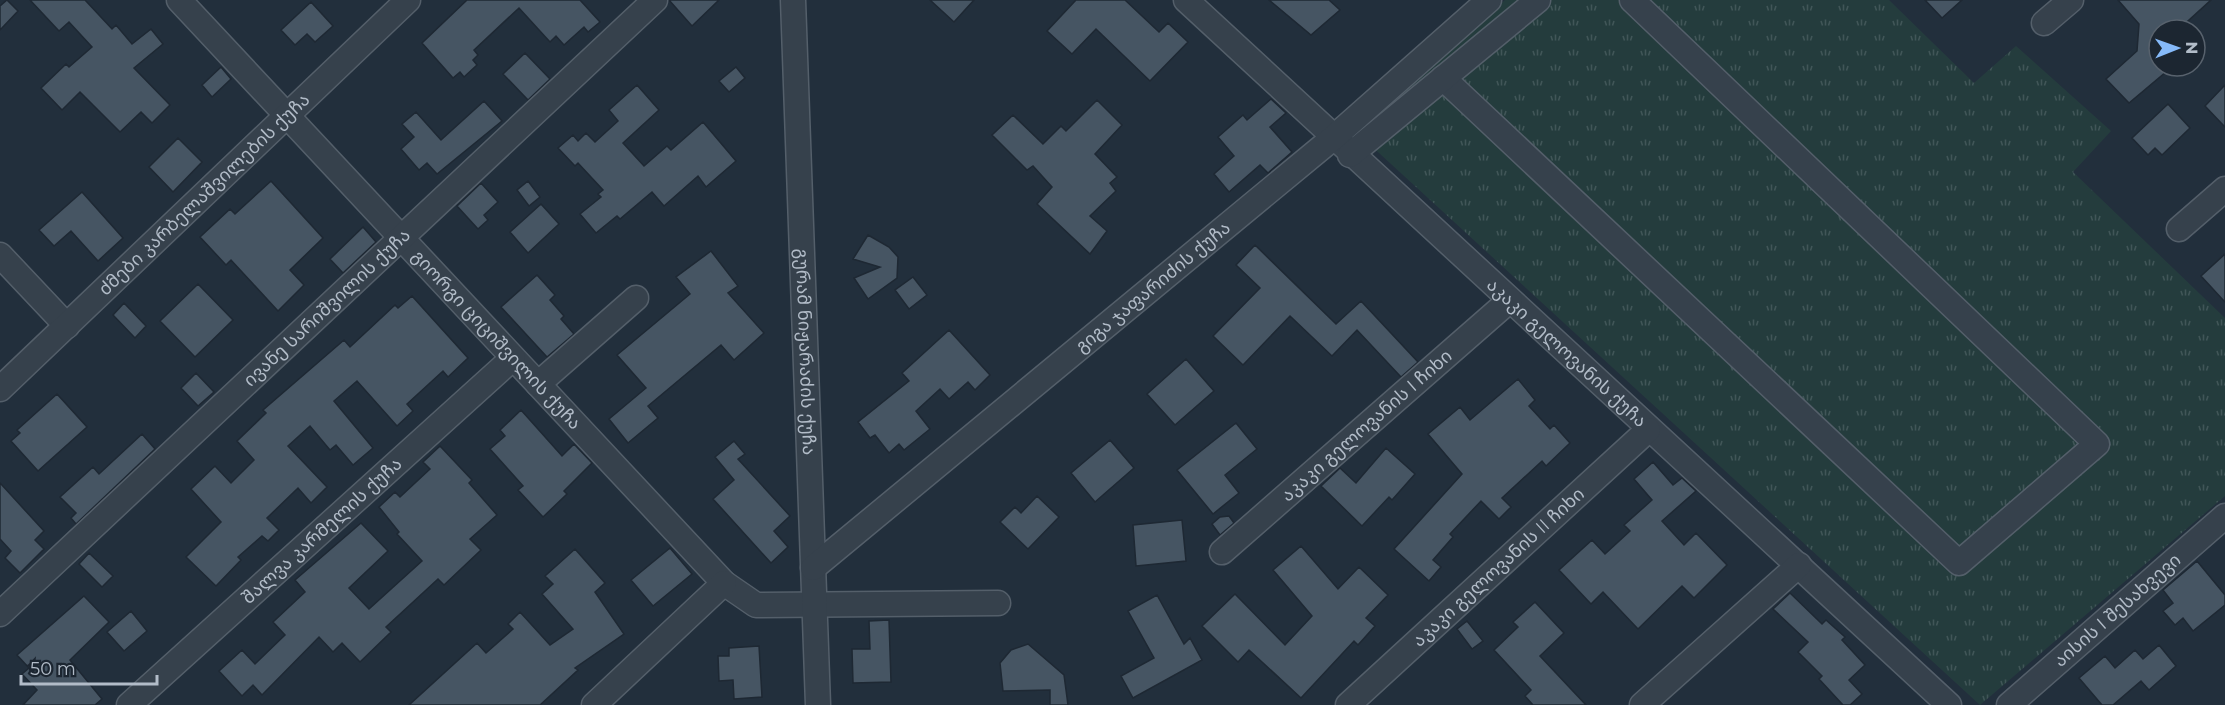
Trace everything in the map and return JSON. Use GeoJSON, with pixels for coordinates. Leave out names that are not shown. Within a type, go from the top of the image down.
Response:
{"type":"FeatureCollection","features":[{"type":"Feature","properties":{"kind":"street","name":"გიორგი ციციშვილის ქუჩა"},"geometry":{"type":"LineString","coordinates":[[178,0],[724,583],[756,605],[998,603]]}},
{"type":"Feature","properties":{"kind":"street","name":"ძმები კარბელაშვილების ქუჩა"},"geometry":{"type":"LineString","coordinates":[[0,389],[408,0]]}},
{"type":"Feature","properties":{"kind":"street","name":"ივანე სარიშვილის ქუჩა"},"geometry":{"type":"LineString","coordinates":[[0,614],[655,0]]}},
{"type":"Feature","properties":{"kind":"street","name":"გურამ ნიჟარაძის ქუჩა"},"geometry":{"type":"LineString","coordinates":[[793,0],[818,705]]}},
{"type":"Feature","properties":{"kind":"street","name":"აკაკი გელოვანის ქუჩა"},"geometry":{"type":"LineString","coordinates":[[1186,0],[1648,430],[1799,565],[1943,703]]}},
{"type":"Feature","properties":{"kind":"street","name":"გიგა ჯაფარიძის ქუჩა"},"geometry":{"type":"LineString","coordinates":[[813,568],[1334,138],[1489,0]]}},
{"type":"Feature","properties":{"kind":"street"},"geometry":{"type":"LineString","coordinates":[[1350,155],[1538,0]]}},
{"type":"Feature","properties":{"kind":"street"},"geometry":{"type":"LineString","coordinates":[[1443,78],[1959,563],[2097,444],[1632,0]]}},
{"type":"Feature","properties":{"kind":"street"},"geometry":{"type":"LineString","coordinates":[[2044,23],[2072,0]]}},
{"type":"Feature","properties":{"kind":"street"},"geometry":{"type":"LineString","coordinates":[[2180,230],[2225,189]]}},
{"type":"Feature","properties":{"kind":"street"},"geometry":{"type":"LineString","coordinates":[[0,255],[67,326]]}},
{"type":"Feature","properties":{"kind":"street"},"geometry":{"type":"LineString","coordinates":[[537,384],[636,298]]}},
{"type":"Feature","properties":{"kind":"street","name":"აკაკი გელოვანის I ჩიხი"},"geometry":{"type":"LineString","coordinates":[[1222,552],[1510,300]]}},
{"type":"Feature","properties":{"kind":"street","name":"შალვა კარმელის ქუჩა"},"geometry":{"type":"LineString","coordinates":[[129,705],[513,358]]}},
{"type":"Feature","properties":{"kind":"street","name":"აკაკი გელოვანის II ჩიხი"},"geometry":{"type":"LineString","coordinates":[[1348,705],[1648,430]]}},
{"type":"Feature","properties":{"kind":"street","name":"აისის I შესახვევი"},"geometry":{"type":"LineString","coordinates":[[2009,705],[2225,516]]}},
{"type":"Feature","properties":{"kind":"street"},"geometry":{"type":"LineString","coordinates":[[1642,705],[1799,565]]}},
{"type":"Feature","properties":{"kind":"street"},"geometry":{"type":"LineString","coordinates":[[594,705],[724,583]]}},
{"type":"Feature","properties":{"kind":"green space"},"geometry":{"type":"Polygon","coordinates":[[[1505,0],[1889,0],[1974,83],[2016,46],[2111,131],[2073,172],[2225,318],[2225,496],[1980,705],[1354,130],[1505,0]]]}},
{"type":"Feature","properties":{"kind":"building"},"geometry":{"type":"Polygon","coordinates":[[[7,0],[18,11],[0,30],[0,6],[7,0]]]}},
{"type":"Feature","properties":{"kind":"building"},"geometry":{"type":"Polygon","coordinates":[[[30,0],[85,0],[112,29],[116,25],[132,44],[151,29],[163,44],[134,68],[170,105],[152,123],[141,112],[120,132],[80,92],[62,110],[41,88],[66,64],[69,67],[92,47],[69,22],[59,31],[30,0]]]}},
{"type":"Feature","properties":{"kind":"building"},"geometry":{"type":"Polygon","coordinates":[[[467,0],[580,0],[600,22],[588,32],[584,27],[564,45],[556,36],[550,42],[519,8],[474,50],[478,55],[473,60],[477,65],[464,77],[460,72],[453,78],[422,43],[467,0]]]}},
{"type":"Feature","properties":{"kind":"building"},"geometry":{"type":"Polygon","coordinates":[[[669,0],[719,0],[692,26],[669,0]]]}},
{"type":"Feature","properties":{"kind":"building"},"geometry":{"type":"Polygon","coordinates":[[[930,0],[974,0],[954,22],[930,0]]]}},
{"type":"Feature","properties":{"kind":"building"},"geometry":{"type":"Polygon","coordinates":[[[1076,0],[1125,0],[1159,32],[1168,23],[1188,42],[1150,81],[1096,29],[1072,54],[1047,31],[1076,0]]]}},
{"type":"Feature","properties":{"kind":"building"},"geometry":{"type":"Polygon","coordinates":[[[1269,0],[1329,0],[1340,10],[1311,35],[1269,0]]]}},
{"type":"Feature","properties":{"kind":"building"},"geometry":{"type":"Polygon","coordinates":[[[1925,0],[1962,0],[1942,18],[1925,0]]]}},
{"type":"Feature","properties":{"kind":"building"},"geometry":{"type":"Polygon","coordinates":[[[2118,0],[2211,0],[2191,18],[2147,18],[2147,78],[2159,78],[2129,103],[2106,79],[2137,51],[2139,24],[2118,0]]]}},
{"type":"Feature","properties":{"kind":"building"},"geometry":{"type":"Polygon","coordinates":[[[311,2],[333,26],[315,42],[307,34],[295,45],[281,30],[311,2]]]}},
{"type":"Feature","properties":{"kind":"building"},"geometry":{"type":"Polygon","coordinates":[[[525,53],[550,79],[528,100],[503,74],[525,53]]]}},
{"type":"Feature","properties":{"kind":"building"},"geometry":{"type":"Polygon","coordinates":[[[221,67],[231,79],[212,97],[202,85],[221,67]]]}},
{"type":"Feature","properties":{"kind":"building"},"geometry":{"type":"Polygon","coordinates":[[[736,67],[745,78],[729,92],[719,81],[736,67]]]}},
{"type":"Feature","properties":{"kind":"building"},"geometry":{"type":"Polygon","coordinates":[[[637,85],[659,110],[623,143],[644,166],[667,146],[671,150],[703,122],[736,161],[706,187],[698,176],[664,206],[652,192],[620,219],[617,216],[596,233],[580,214],[601,197],[598,194],[603,190],[578,163],[575,166],[558,148],[573,135],[578,141],[586,133],[595,142],[618,121],[609,110],[637,85]]]}},
{"type":"Feature","properties":{"kind":"building"},"geometry":{"type":"Polygon","coordinates":[[[2225,85],[2225,127],[2205,106],[2225,85]]]}},
{"type":"Feature","properties":{"kind":"building"},"geometry":{"type":"Polygon","coordinates":[[[1271,99],[1286,113],[1270,127],[1292,152],[1268,173],[1260,165],[1229,192],[1214,174],[1234,156],[1218,137],[1243,115],[1247,120],[1271,99]]]}},
{"type":"Feature","properties":{"kind":"building"},"geometry":{"type":"Polygon","coordinates":[[[1097,100],[1122,125],[1095,154],[1117,177],[1110,183],[1116,191],[1090,216],[1107,231],[1090,254],[1037,204],[1052,187],[1033,166],[1027,170],[992,135],[1013,115],[1043,144],[1061,126],[1066,131],[1097,100]]]}},
{"type":"Feature","properties":{"kind":"building"},"geometry":{"type":"Polygon","coordinates":[[[484,101],[502,121],[437,174],[427,163],[419,170],[401,149],[414,137],[402,124],[416,112],[441,140],[484,101]]]}},
{"type":"Feature","properties":{"kind":"building"},"geometry":{"type":"Polygon","coordinates":[[[2168,104],[2190,128],[2162,155],[2155,148],[2148,155],[2132,138],[2168,104]]]}},
{"type":"Feature","properties":{"kind":"building"},"geometry":{"type":"Polygon","coordinates":[[[178,138],[202,162],[173,192],[149,167],[178,138]]]}},
{"type":"Feature","properties":{"kind":"building"},"geometry":{"type":"Polygon","coordinates":[[[271,181],[323,238],[290,270],[304,285],[278,311],[231,260],[226,265],[200,237],[230,209],[235,214],[271,181]]]}},
{"type":"Feature","properties":{"kind":"building"},"geometry":{"type":"Polygon","coordinates":[[[528,181],[540,197],[529,206],[517,190],[528,181]]]}},
{"type":"Feature","properties":{"kind":"building"},"geometry":{"type":"Polygon","coordinates":[[[481,183],[498,202],[484,215],[488,220],[478,229],[457,206],[481,183]]]}},
{"type":"Feature","properties":{"kind":"building"},"geometry":{"type":"Polygon","coordinates":[[[82,192],[123,238],[98,261],[71,231],[54,246],[39,230],[82,192]]]}},
{"type":"Feature","properties":{"kind":"building"},"geometry":{"type":"Polygon","coordinates":[[[541,204],[559,224],[528,253],[510,232],[541,204]]]}},
{"type":"Feature","properties":{"kind":"building"},"geometry":{"type":"Polygon","coordinates":[[[363,227],[376,242],[343,273],[330,259],[363,227]]]}},
{"type":"Feature","properties":{"kind":"building"},"geometry":{"type":"Polygon","coordinates":[[[868,235],[889,247],[898,257],[897,278],[868,299],[854,278],[880,267],[853,259],[868,235]]]}},
{"type":"Feature","properties":{"kind":"building"},"geometry":{"type":"Polygon","coordinates":[[[1255,245],[1336,324],[1361,301],[1418,362],[1401,377],[1357,330],[1332,356],[1290,316],[1243,365],[1213,336],[1260,288],[1236,265],[1255,245]]]}},
{"type":"Feature","properties":{"kind":"building"},"geometry":{"type":"Polygon","coordinates":[[[711,251],[738,286],[728,293],[764,333],[734,360],[721,345],[648,406],[658,418],[628,443],[609,419],[646,388],[617,355],[690,294],[676,277],[711,251]]]}},
{"type":"Feature","properties":{"kind":"building"},"geometry":{"type":"Polygon","coordinates":[[[2225,254],[2225,302],[2201,276],[2225,254]]]}},
{"type":"Feature","properties":{"kind":"building"},"geometry":{"type":"Polygon","coordinates":[[[537,275],[555,295],[550,300],[564,316],[561,319],[574,334],[547,357],[501,307],[537,275]]]}},
{"type":"Feature","properties":{"kind":"building"},"geometry":{"type":"Polygon","coordinates":[[[913,277],[927,295],[909,309],[895,290],[913,277]]]}},
{"type":"Feature","properties":{"kind":"building"},"geometry":{"type":"Polygon","coordinates":[[[198,284],[233,320],[195,357],[160,321],[198,284]]]}},
{"type":"Feature","properties":{"kind":"building"},"geometry":{"type":"Polygon","coordinates":[[[412,296],[468,358],[448,377],[443,371],[407,404],[413,411],[397,426],[357,381],[334,401],[373,448],[353,465],[336,445],[330,450],[310,426],[288,446],[327,487],[311,503],[298,488],[267,518],[279,530],[268,541],[262,536],[238,557],[241,560],[216,586],[186,557],[221,522],[191,489],[215,466],[231,483],[254,460],[237,441],[266,413],[263,410],[344,340],[350,347],[395,305],[398,308],[412,296]]]}},
{"type":"Feature","properties":{"kind":"building"},"geometry":{"type":"Polygon","coordinates":[[[124,303],[146,326],[135,338],[113,315],[124,303]]]}},
{"type":"Feature","properties":{"kind":"building"},"geometry":{"type":"Polygon","coordinates":[[[949,330],[990,375],[975,390],[968,382],[949,399],[940,389],[916,411],[930,429],[904,450],[899,444],[889,453],[875,435],[870,438],[858,422],[909,381],[902,373],[949,330]]]}},
{"type":"Feature","properties":{"kind":"building"},"geometry":{"type":"Polygon","coordinates":[[[1186,359],[1214,391],[1175,425],[1147,394],[1186,359]]]}},
{"type":"Feature","properties":{"kind":"building"},"geometry":{"type":"Polygon","coordinates":[[[196,373],[214,392],[198,406],[181,388],[196,373]]]}},
{"type":"Feature","properties":{"kind":"building"},"geometry":{"type":"Polygon","coordinates":[[[1518,379],[1535,400],[1529,406],[1550,429],[1554,425],[1570,443],[1546,466],[1542,461],[1502,498],[1511,507],[1499,519],[1481,501],[1450,534],[1453,537],[1433,560],[1441,567],[1429,581],[1394,549],[1462,474],[1428,434],[1460,407],[1470,420],[1518,379]]]}},
{"type":"Feature","properties":{"kind":"building"},"geometry":{"type":"Polygon","coordinates":[[[57,394],[87,427],[38,471],[11,441],[20,433],[17,430],[57,394]]]}},
{"type":"Feature","properties":{"kind":"building"},"geometry":{"type":"Polygon","coordinates":[[[521,410],[562,456],[574,444],[592,463],[564,491],[567,494],[543,517],[518,490],[523,486],[490,449],[505,436],[500,430],[521,410]]]}},
{"type":"Feature","properties":{"kind":"building"},"geometry":{"type":"Polygon","coordinates":[[[1236,423],[1257,449],[1225,475],[1239,493],[1213,514],[1177,470],[1236,423]]]}},
{"type":"Feature","properties":{"kind":"building"},"geometry":{"type":"Polygon","coordinates":[[[142,434],[155,449],[76,524],[71,518],[76,513],[60,497],[93,467],[99,474],[142,434]]]}},
{"type":"Feature","properties":{"kind":"building"},"geometry":{"type":"Polygon","coordinates":[[[1110,440],[1134,468],[1095,502],[1071,473],[1110,440]]]}},
{"type":"Feature","properties":{"kind":"building"},"geometry":{"type":"Polygon","coordinates":[[[734,441],[745,454],[738,459],[790,516],[774,531],[788,547],[771,563],[713,499],[734,480],[715,457],[734,441]]]}},
{"type":"Feature","properties":{"kind":"building"},"geometry":{"type":"Polygon","coordinates":[[[440,446],[472,480],[469,483],[497,515],[470,539],[481,550],[444,585],[438,579],[386,627],[391,632],[360,662],[342,643],[333,652],[319,637],[262,695],[253,685],[242,696],[219,671],[242,650],[255,664],[285,635],[273,622],[305,592],[295,580],[361,523],[388,551],[349,588],[369,609],[422,561],[397,534],[399,532],[379,507],[395,492],[400,497],[430,469],[423,462],[440,446]]]}},
{"type":"Feature","properties":{"kind":"building"},"geometry":{"type":"Polygon","coordinates":[[[1386,448],[1415,474],[1392,500],[1389,497],[1362,526],[1321,486],[1340,468],[1356,483],[1386,448]]]}},
{"type":"Feature","properties":{"kind":"building"},"geometry":{"type":"Polygon","coordinates":[[[1653,462],[1673,485],[1682,478],[1696,491],[1662,521],[1684,545],[1696,533],[1727,565],[1694,598],[1682,586],[1638,629],[1603,592],[1591,604],[1559,570],[1592,540],[1605,554],[1630,531],[1624,525],[1652,500],[1634,479],[1653,462]]]}},
{"type":"Feature","properties":{"kind":"building"},"geometry":{"type":"Polygon","coordinates":[[[0,483],[44,531],[35,540],[44,549],[20,573],[5,558],[11,551],[0,539],[0,483]]]}},
{"type":"Feature","properties":{"kind":"building"},"geometry":{"type":"Polygon","coordinates":[[[1037,496],[1059,517],[1028,549],[1000,522],[1015,507],[1021,513],[1037,496]]]}},
{"type":"Feature","properties":{"kind":"building"},"geometry":{"type":"Polygon","coordinates":[[[1229,516],[1234,523],[1220,535],[1212,524],[1220,517],[1229,516]]]}},
{"type":"Feature","properties":{"kind":"building"},"geometry":{"type":"Polygon","coordinates":[[[1182,520],[1186,561],[1136,566],[1133,525],[1182,520]]]}},
{"type":"Feature","properties":{"kind":"building"},"geometry":{"type":"Polygon","coordinates":[[[1301,546],[1338,589],[1359,567],[1388,595],[1366,618],[1375,626],[1358,645],[1354,641],[1301,698],[1249,650],[1238,662],[1202,626],[1235,594],[1285,645],[1312,616],[1273,570],[1301,546]]]}},
{"type":"Feature","properties":{"kind":"building"},"geometry":{"type":"Polygon","coordinates":[[[670,548],[692,574],[653,606],[631,580],[670,548]]]}},
{"type":"Feature","properties":{"kind":"building"},"geometry":{"type":"Polygon","coordinates":[[[575,549],[605,583],[595,592],[624,634],[575,668],[578,670],[540,705],[409,705],[477,643],[486,653],[513,629],[508,624],[520,612],[550,645],[573,629],[542,594],[553,584],[545,576],[575,549]]]}},
{"type":"Feature","properties":{"kind":"building"},"geometry":{"type":"Polygon","coordinates":[[[89,553],[113,576],[102,587],[79,564],[89,553]]]}},
{"type":"Feature","properties":{"kind":"building"},"geometry":{"type":"Polygon","coordinates":[[[2197,561],[2225,595],[2225,605],[2193,631],[2183,618],[2175,625],[2163,611],[2173,603],[2163,590],[2197,561]]]}},
{"type":"Feature","properties":{"kind":"building"},"geometry":{"type":"Polygon","coordinates":[[[1790,593],[1822,624],[1826,620],[1845,637],[1842,640],[1865,665],[1849,680],[1862,694],[1850,705],[1843,705],[1819,679],[1822,676],[1798,652],[1808,642],[1773,609],[1790,593]]]}},
{"type":"Feature","properties":{"kind":"building"},"geometry":{"type":"Polygon","coordinates":[[[1157,595],[1184,644],[1190,638],[1202,660],[1133,698],[1121,676],[1154,658],[1128,611],[1157,595]]]}},
{"type":"Feature","properties":{"kind":"building"},"geometry":{"type":"Polygon","coordinates":[[[84,596],[109,622],[70,660],[102,699],[95,705],[23,705],[37,690],[22,674],[29,668],[17,655],[84,596]]]}},
{"type":"Feature","properties":{"kind":"building"},"geometry":{"type":"Polygon","coordinates":[[[1535,602],[1564,633],[1540,656],[1586,705],[1533,705],[1525,696],[1531,690],[1494,650],[1518,627],[1513,622],[1535,602]]]}},
{"type":"Feature","properties":{"kind":"building"},"geometry":{"type":"Polygon","coordinates":[[[131,611],[147,631],[124,651],[107,632],[131,611]]]}},
{"type":"Feature","properties":{"kind":"building"},"geometry":{"type":"Polygon","coordinates":[[[889,620],[891,682],[853,683],[852,649],[870,649],[869,621],[889,620]]]}},
{"type":"Feature","properties":{"kind":"building"},"geometry":{"type":"Polygon","coordinates":[[[1467,621],[1483,641],[1472,649],[1457,629],[1467,621]]]}},
{"type":"Feature","properties":{"kind":"building"},"geometry":{"type":"Polygon","coordinates":[[[1028,644],[1064,675],[1068,705],[1050,705],[1050,690],[1003,691],[1000,663],[1011,650],[1028,644]]]}},
{"type":"Feature","properties":{"kind":"building"},"geometry":{"type":"Polygon","coordinates":[[[2159,645],[2176,666],[2149,690],[2141,681],[2113,705],[2102,705],[2079,678],[2105,656],[2115,668],[2135,650],[2143,659],[2159,645]]]}},
{"type":"Feature","properties":{"kind":"building"},"geometry":{"type":"Polygon","coordinates":[[[759,646],[762,697],[734,699],[733,680],[719,681],[718,656],[729,656],[729,648],[759,646]]]}}]}
